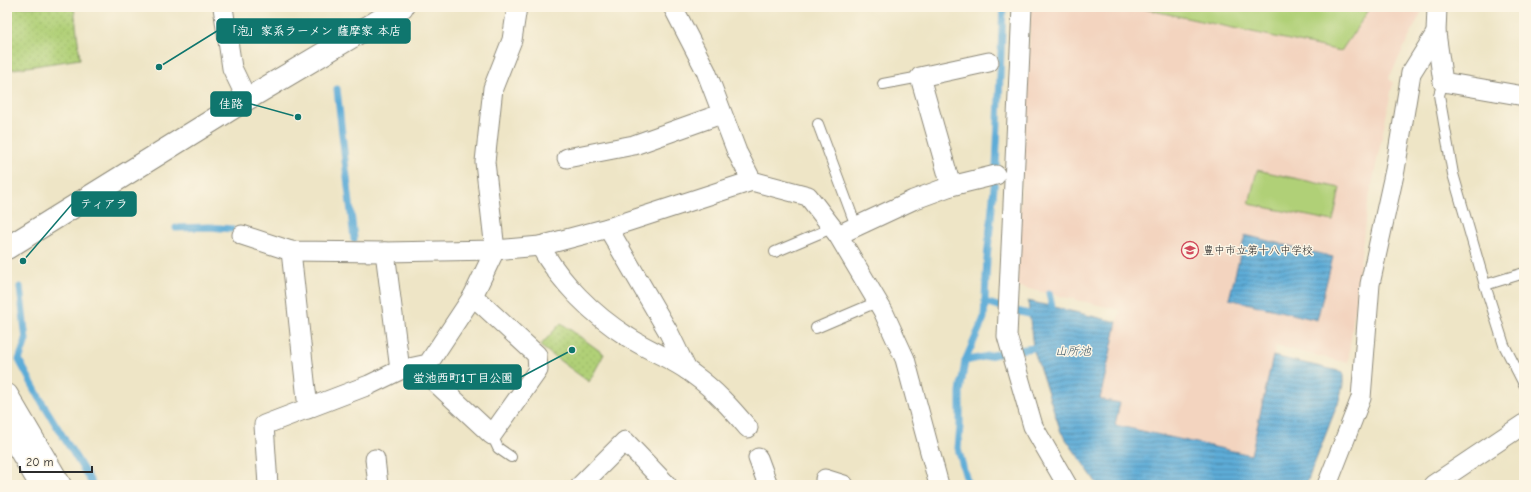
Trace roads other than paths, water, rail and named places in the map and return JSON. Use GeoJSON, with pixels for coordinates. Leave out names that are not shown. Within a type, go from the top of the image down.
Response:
{"type":"FeatureCollection","features":[{"type":"Feature","properties":{"kind":"main road"},"geometry":{"type":"LineString","coordinates":[[7,248],[247,99],[402,7]]}},
{"type":"Feature","properties":{"kind":"main road"},"geometry":{"type":"LineString","coordinates":[[7,395],[60,485]]}},
{"type":"Feature","properties":{"kind":"main road"},"geometry":{"type":"LineString","coordinates":[[7,428],[41,485]]}},
{"type":"Feature","properties":{"kind":"street"},"geometry":{"type":"LineString","coordinates":[[223,7],[232,68],[247,99]]}},
{"type":"Feature","properties":{"kind":"street"},"geometry":{"type":"LineString","coordinates":[[268,485],[264,425],[369,385],[400,370],[428,364],[473,296],[495,250],[485,162],[493,88],[512,40],[517,7]]}},
{"type":"Feature","properties":{"kind":"street"},"geometry":{"type":"LineString","coordinates":[[673,7],[706,71],[721,114],[737,152],[752,181]]}},
{"type":"Feature","properties":{"kind":"street"},"geometry":{"type":"LineString","coordinates":[[1022,7],[1007,336],[1033,426],[1067,485]]}},
{"type":"Feature","properties":{"kind":"street"},"geometry":{"type":"LineString","coordinates":[[1437,7],[1436,33],[1443,82],[1524,96]]}},
{"type":"Feature","properties":{"kind":"street"},"geometry":{"type":"LineString","coordinates":[[1327,485],[1361,398],[1370,284],[1396,170],[1411,73],[1436,33]]}},
{"type":"Feature","properties":{"kind":"street"},"geometry":{"type":"LineString","coordinates":[[951,186],[920,76],[989,62]]}},
{"type":"Feature","properties":{"kind":"street"},"geometry":{"type":"LineString","coordinates":[[567,158],[634,145],[721,114]]}},
{"type":"Feature","properties":{"kind":"street"},"geometry":{"type":"LineString","coordinates":[[835,231],[856,226],[913,200],[951,186],[996,175]]}},
{"type":"Feature","properties":{"kind":"street"},"geometry":{"type":"LineString","coordinates":[[242,235],[291,251],[385,252],[495,250],[540,246],[608,228],[752,181],[808,196],[835,231],[877,302],[905,359],[939,485]]}},
{"type":"Feature","properties":{"kind":"street"},"geometry":{"type":"LineString","coordinates":[[608,228],[669,333],[687,370]]}},
{"type":"Feature","properties":{"kind":"street"},"geometry":{"type":"LineString","coordinates":[[540,246],[556,273],[578,296],[610,325],[628,338],[687,370],[723,398],[748,428]]}},
{"type":"Feature","properties":{"kind":"street"},"geometry":{"type":"LineString","coordinates":[[291,251],[308,409]]}},
{"type":"Feature","properties":{"kind":"street"},"geometry":{"type":"LineString","coordinates":[[385,252],[400,370]]}},
{"type":"Feature","properties":{"kind":"street"},"geometry":{"type":"LineString","coordinates":[[428,364],[432,380],[492,434],[538,370],[537,355],[473,296]]}},
{"type":"Feature","properties":{"kind":"street"},"geometry":{"type":"LineString","coordinates":[[1433,485],[1524,424]]}},
{"type":"Feature","properties":{"kind":"street"},"geometry":{"type":"LineString","coordinates":[[581,485],[625,441],[667,485]]}},
{"type":"Feature","properties":{"kind":"street"},"geometry":{"type":"LineString","coordinates":[[758,458],[768,485]]}},
{"type":"Feature","properties":{"kind":"street"},"geometry":{"type":"LineString","coordinates":[[375,459],[378,485]]}},
{"type":"Feature","properties":{"kind":"street"},"geometry":{"type":"LineString","coordinates":[[825,479],[844,485]]}},
{"type":"Feature","properties":{"kind":"lane"},"geometry":{"type":"LineString","coordinates":[[884,84],[920,76]]}},
{"type":"Feature","properties":{"kind":"lane"},"geometry":{"type":"LineString","coordinates":[[1443,82],[1439,95],[1453,174],[1504,345],[1524,384]]}},
{"type":"Feature","properties":{"kind":"lane"},"geometry":{"type":"LineString","coordinates":[[818,124],[856,226]]}},
{"type":"Feature","properties":{"kind":"lane"},"geometry":{"type":"LineString","coordinates":[[775,252],[835,231]]}},
{"type":"Feature","properties":{"kind":"lane"},"geometry":{"type":"LineString","coordinates":[[1485,285],[1524,273]]}},
{"type":"Feature","properties":{"kind":"lane"},"geometry":{"type":"LineString","coordinates":[[816,328],[877,302]]}},
{"type":"Feature","properties":{"kind":"lane"},"geometry":{"type":"LineString","coordinates":[[492,434],[498,448],[511,457]]}},
{"type":"Feature","properties":{"kind":"water"},"geometry":{"type":"Polygon","coordinates":[[[1245,235],[1333,257],[1317,320],[1229,299],[1245,235]]]}},
{"type":"Feature","properties":{"kind":"water","name":"山所池"},"geometry":{"type":"Polygon","coordinates":[[[1028,301],[1117,322],[1100,399],[1120,403],[1115,425],[1251,455],[1273,356],[1343,372],[1343,385],[1339,400],[1306,485],[1098,485],[1061,432],[1033,348],[1028,301]]]}},
{"type":"Feature","properties":{"kind":"waterway"},"geometry":{"type":"LineString","coordinates":[[968,485],[958,448],[960,427],[960,392],[965,361],[984,318],[987,259],[996,167],[1003,7]]}},
{"type":"Feature","properties":{"kind":"waterway"},"geometry":{"type":"LineString","coordinates":[[337,89],[354,239]]}},
{"type":"Feature","properties":{"kind":"waterway"},"geometry":{"type":"LineString","coordinates":[[176,228],[210,227],[231,229]]}},
{"type":"Feature","properties":{"kind":"waterway"},"geometry":{"type":"LineString","coordinates":[[20,287],[26,340],[19,360],[43,404],[93,485]]}},
{"type":"Feature","properties":{"kind":"waterway"},"geometry":{"type":"LineString","coordinates":[[1049,293],[1052,307]]}},
{"type":"Feature","properties":{"kind":"waterway"},"geometry":{"type":"LineString","coordinates":[[985,302],[1001,307]]}},
{"type":"Feature","properties":{"kind":"waterway"},"geometry":{"type":"LineString","coordinates":[[1016,311],[1029,314]]}},
{"type":"Feature","properties":{"kind":"waterway"},"geometry":{"type":"LineString","coordinates":[[1019,350],[1033,348]]}},
{"type":"Feature","properties":{"kind":"waterway"},"geometry":{"type":"LineString","coordinates":[[965,361],[1002,353]]}},
{"type":"Feature","properties":{"kind":"place","name":"「泡」家系ラーメン 薩摩家 本店"},"geometry":{"type":"Point","coordinates":[159,67]}},
{"type":"Feature","properties":{"kind":"place","name":"佳路"},"geometry":{"type":"Point","coordinates":[298,117]}},
{"type":"Feature","properties":{"kind":"place","name":"豊中市立第十八中学校"},"geometry":{"type":"Point","coordinates":[1190,250]}},
{"type":"Feature","properties":{"kind":"place","name":"ティアラ"},"geometry":{"type":"Point","coordinates":[23,261]}},
{"type":"Feature","properties":{"kind":"place","name":"蛍池西町1丁目公園"},"geometry":{"type":"Point","coordinates":[572,350]}}]}
